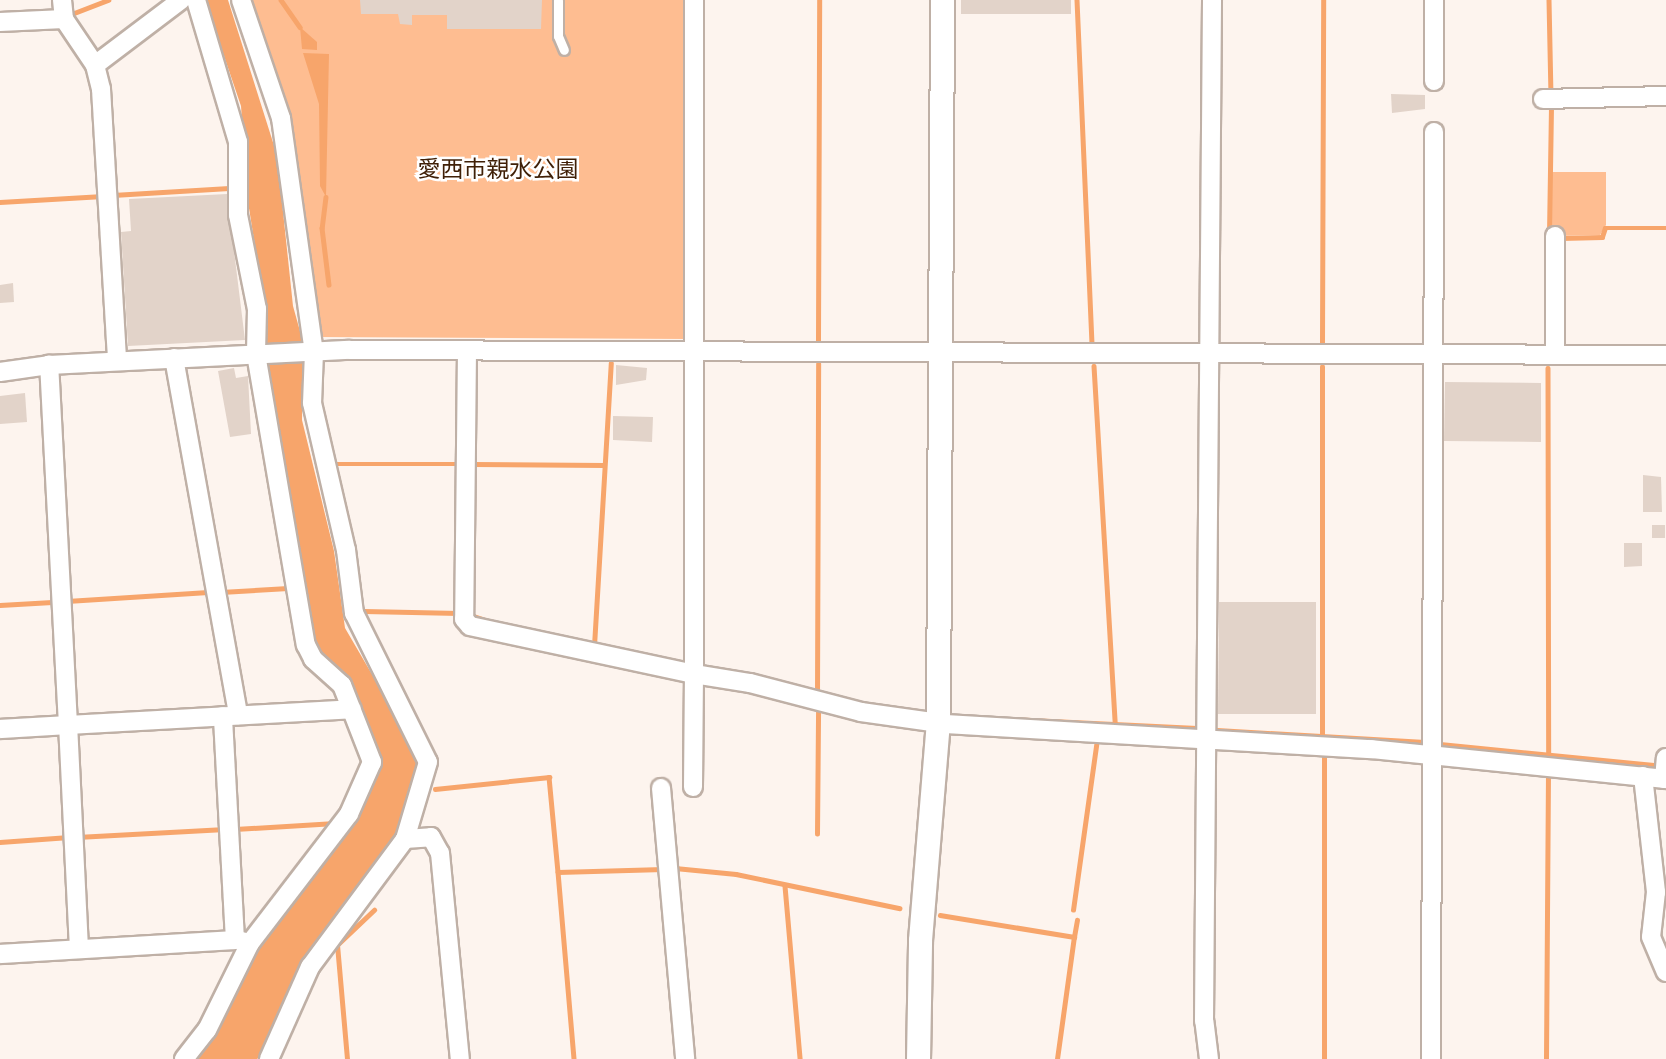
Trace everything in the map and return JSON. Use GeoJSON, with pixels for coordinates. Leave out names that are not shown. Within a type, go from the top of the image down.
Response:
{"type":"FeatureCollection","features":[{"type":"Feature","properties":{"kind":"street"},"geometry":{"type":"LineString","coordinates":[[62,0],[64,19],[95,65],[101,89],[117,361]]}},
{"type":"Feature","properties":{"kind":"street"},"geometry":{"type":"LineString","coordinates":[[95,65],[181,0]]}},
{"type":"Feature","properties":{"kind":"street"},"geometry":{"type":"LineString","coordinates":[[184,1059],[207,1030],[243,941],[349,814],[369,774],[368,748],[342,685],[313,659],[306,645],[257,354],[257,309],[238,215],[238,142],[196,0]]}},
{"type":"Feature","properties":{"kind":"street"},"geometry":{"type":"LineString","coordinates":[[241,0],[281,118],[312,352],[312,403],[346,550],[356,621],[402,701],[428,762],[405,839],[310,967],[269,1059]]}},
{"type":"Feature","properties":{"kind":"street"},"geometry":{"type":"LineString","coordinates":[[693,787],[694,0]]}},
{"type":"Feature","properties":{"kind":"street"},"geometry":{"type":"LineString","coordinates":[[918,1059],[920,940],[938,722],[942,0]]}},
{"type":"Feature","properties":{"kind":"street"},"geometry":{"type":"LineString","coordinates":[[1209,1059],[1204,1021],[1210,738],[1212,0]]}},
{"type":"Feature","properties":{"kind":"street"},"geometry":{"type":"LineString","coordinates":[[1434,0],[1434,81]]}},
{"type":"Feature","properties":{"kind":"street"},"geometry":{"type":"LineString","coordinates":[[0,22],[64,19]]}},
{"type":"Feature","properties":{"kind":"street"},"geometry":{"type":"LineString","coordinates":[[1548,99],[1666,96]]}},
{"type":"Feature","properties":{"kind":"street"},"geometry":{"type":"LineString","coordinates":[[1431,1059],[1434,132]]}},
{"type":"Feature","properties":{"kind":"street"},"geometry":{"type":"LineString","coordinates":[[1555,236],[1555,355]]}},
{"type":"Feature","properties":{"kind":"street"},"geometry":{"type":"LineString","coordinates":[[467,350],[464,619],[470,626],[694,674],[750,683],[861,712],[938,722],[1433,754],[1665,779],[1666,758]]}},
{"type":"Feature","properties":{"kind":"street"},"geometry":{"type":"LineString","coordinates":[[1,367],[257,354],[467,350],[1666,355]]}},
{"type":"Feature","properties":{"kind":"street"},"geometry":{"type":"LineString","coordinates":[[174,358],[231,716],[243,941]]}},
{"type":"Feature","properties":{"kind":"street"},"geometry":{"type":"LineString","coordinates":[[49,365],[79,949]]}},
{"type":"Feature","properties":{"kind":"street"},"geometry":{"type":"LineString","coordinates":[[0,729],[352,709]]}},
{"type":"Feature","properties":{"kind":"street"},"geometry":{"type":"LineString","coordinates":[[1643,776],[1656,892],[1651,937],[1666,972]]}},
{"type":"Feature","properties":{"kind":"street"},"geometry":{"type":"LineString","coordinates":[[661,788],[685,1059]]}},
{"type":"Feature","properties":{"kind":"street"},"geometry":{"type":"LineString","coordinates":[[405,839],[431,837],[437,842],[460,1059]]}},
{"type":"Feature","properties":{"kind":"street"},"geometry":{"type":"LineString","coordinates":[[0,954],[243,941]]}},
{"type":"Feature","properties":{"kind":"lane"},"geometry":{"type":"LineString","coordinates":[[558,0],[558,36],[564,50]]}},
{"type":"Feature","properties":{"kind":"green space","name":"愛西市親水公園"},"geometry":{"type":"Polygon","coordinates":[[[249,0],[690,0],[686,339],[319,337],[249,0]]]}},
{"type":"Feature","properties":{"kind":"green space"},"geometry":{"type":"Polygon","coordinates":[[[1552,172],[1606,172],[1606,225],[1600,235],[1552,236],[1552,172]]]}},
{"type":"Feature","properties":{"kind":"shaded area"},"geometry":{"type":"Polygon","coordinates":[[[205,0],[228,0],[277,155],[293,306],[303,342],[302,420],[334,551],[345,628],[419,755],[421,772],[393,846],[302,964],[264,1053],[257,1059],[192,1059],[241,967],[372,786],[379,757],[361,714],[316,655],[263,365],[264,302],[248,202],[241,106],[205,0]]]}},
{"type":"Feature","properties":{"kind":"shaded area"},"geometry":{"type":"Polygon","coordinates":[[[300,27],[317,42],[317,50],[302,49],[300,27]]]}},
{"type":"Feature","properties":{"kind":"shaded area"},"geometry":{"type":"Polygon","coordinates":[[[303,53],[329,54],[326,197],[320,186],[319,104],[303,53]]]}},
{"type":"Feature","properties":{"kind":"building"},"geometry":{"type":"Polygon","coordinates":[[[360,0],[542,0],[541,29],[447,29],[447,15],[412,15],[412,25],[400,24],[398,14],[361,14],[360,0]]]}},
{"type":"Feature","properties":{"kind":"building"},"geometry":{"type":"Polygon","coordinates":[[[961,0],[1071,0],[1071,14],[961,14],[961,0]]]}},
{"type":"Feature","properties":{"kind":"building"},"geometry":{"type":"Polygon","coordinates":[[[1391,94],[1425,95],[1425,109],[1392,113],[1391,94]]]}},
{"type":"Feature","properties":{"kind":"building"},"geometry":{"type":"Polygon","coordinates":[[[227,194],[245,340],[128,346],[121,232],[131,231],[129,199],[227,194]]]}},
{"type":"Feature","properties":{"kind":"building"},"geometry":{"type":"Polygon","coordinates":[[[13,283],[14,302],[0,303],[0,285],[13,283]]]}},
{"type":"Feature","properties":{"kind":"building"},"geometry":{"type":"Polygon","coordinates":[[[616,365],[647,368],[646,380],[616,385],[616,365]]]}},
{"type":"Feature","properties":{"kind":"building"},"geometry":{"type":"Polygon","coordinates":[[[234,368],[236,378],[248,376],[251,434],[230,437],[218,371],[234,368]]]}},
{"type":"Feature","properties":{"kind":"building"},"geometry":{"type":"Polygon","coordinates":[[[1445,382],[1541,383],[1541,442],[1444,441],[1445,382]]]}},
{"type":"Feature","properties":{"kind":"building"},"geometry":{"type":"Polygon","coordinates":[[[25,393],[27,422],[0,424],[0,396],[25,393]]]}},
{"type":"Feature","properties":{"kind":"building"},"geometry":{"type":"Polygon","coordinates":[[[613,416],[653,417],[652,442],[613,440],[613,416]]]}},
{"type":"Feature","properties":{"kind":"building"},"geometry":{"type":"Polygon","coordinates":[[[1643,475],[1661,477],[1662,512],[1643,512],[1643,475]]]}},
{"type":"Feature","properties":{"kind":"building"},"geometry":{"type":"Polygon","coordinates":[[[1652,525],[1665,525],[1665,538],[1652,538],[1652,525]]]}},
{"type":"Feature","properties":{"kind":"building"},"geometry":{"type":"Polygon","coordinates":[[[1624,543],[1642,543],[1642,566],[1624,567],[1624,543]]]}},
{"type":"Feature","properties":{"kind":"building"},"geometry":{"type":"Polygon","coordinates":[[[1219,602],[1316,602],[1316,714],[1218,714],[1219,602]]]}},
{"type":"Feature","properties":{"kind":"waterway"},"geometry":{"type":"LineString","coordinates":[[69,15],[108,0]]}},
{"type":"Feature","properties":{"kind":"waterway"},"geometry":{"type":"LineString","coordinates":[[281,0],[300,27]]}},
{"type":"Feature","properties":{"kind":"waterway"},"geometry":{"type":"LineString","coordinates":[[818,341],[819,0]]}},
{"type":"Feature","properties":{"kind":"waterway"},"geometry":{"type":"LineString","coordinates":[[1077,0],[1092,342]]}},
{"type":"Feature","properties":{"kind":"waterway"},"geometry":{"type":"LineString","coordinates":[[1322,343],[1323,0]]}},
{"type":"Feature","properties":{"kind":"waterway"},"geometry":{"type":"LineString","coordinates":[[1549,0],[1551,94]]}},
{"type":"Feature","properties":{"kind":"waterway"},"geometry":{"type":"LineString","coordinates":[[1549,234],[1551,102]]}},
{"type":"Feature","properties":{"kind":"waterway"},"geometry":{"type":"LineString","coordinates":[[113,195],[229,188]]}},
{"type":"Feature","properties":{"kind":"waterway"},"geometry":{"type":"LineString","coordinates":[[0,202],[103,196]]}},
{"type":"Feature","properties":{"kind":"waterway"},"geometry":{"type":"LineString","coordinates":[[326,197],[322,228],[329,285]]}},
{"type":"Feature","properties":{"kind":"waterway"},"geometry":{"type":"LineString","coordinates":[[1561,238],[1602,237],[1605,228],[1666,228]]}},
{"type":"Feature","properties":{"kind":"waterway"},"geometry":{"type":"LineString","coordinates":[[594,646],[611,364]]}},
{"type":"Feature","properties":{"kind":"waterway"},"geometry":{"type":"LineString","coordinates":[[817,695],[818,364]]}},
{"type":"Feature","properties":{"kind":"waterway"},"geometry":{"type":"LineString","coordinates":[[1094,366],[1115,723]]}},
{"type":"Feature","properties":{"kind":"waterway"},"geometry":{"type":"LineString","coordinates":[[1322,367],[1322,736]]}},
{"type":"Feature","properties":{"kind":"waterway"},"geometry":{"type":"LineString","coordinates":[[1548,368],[1549,756]]}},
{"type":"Feature","properties":{"kind":"waterway"},"geometry":{"type":"LineString","coordinates":[[335,464],[459,464]]}},
{"type":"Feature","properties":{"kind":"waterway"},"geometry":{"type":"LineString","coordinates":[[473,464],[604,465]]}},
{"type":"Feature","properties":{"kind":"waterway"},"geometry":{"type":"LineString","coordinates":[[221,592],[288,588]]}},
{"type":"Feature","properties":{"kind":"waterway"},"geometry":{"type":"LineString","coordinates":[[67,601],[212,592]]}},
{"type":"Feature","properties":{"kind":"waterway"},"geometry":{"type":"LineString","coordinates":[[0,605],[52,602]]}},
{"type":"Feature","properties":{"kind":"waterway"},"geometry":{"type":"LineString","coordinates":[[364,611],[459,613]]}},
{"type":"Feature","properties":{"kind":"waterway"},"geometry":{"type":"LineString","coordinates":[[473,616],[492,622]]}},
{"type":"Feature","properties":{"kind":"waterway"},"geometry":{"type":"LineString","coordinates":[[817,834],[818,710]]}},
{"type":"Feature","properties":{"kind":"waterway"},"geometry":{"type":"LineString","coordinates":[[966,717],[1202,728]]}},
{"type":"Feature","properties":{"kind":"waterway"},"geometry":{"type":"LineString","coordinates":[[1217,730],[1425,742]]}},
{"type":"Feature","properties":{"kind":"waterway"},"geometry":{"type":"LineString","coordinates":[[1073,910],[1097,739]]}},
{"type":"Feature","properties":{"kind":"waterway"},"geometry":{"type":"LineString","coordinates":[[1440,744],[1656,765]]}},
{"type":"Feature","properties":{"kind":"waterway"},"geometry":{"type":"LineString","coordinates":[[1324,754],[1324,1059]]}},
{"type":"Feature","properties":{"kind":"waterway"},"geometry":{"type":"LineString","coordinates":[[1546,1059],[1548,774]]}},
{"type":"Feature","properties":{"kind":"waterway"},"geometry":{"type":"LineString","coordinates":[[435,789],[549,777],[558,872],[663,869]]}},
{"type":"Feature","properties":{"kind":"waterway"},"geometry":{"type":"LineString","coordinates":[[235,829],[335,823]]}},
{"type":"Feature","properties":{"kind":"waterway"},"geometry":{"type":"LineString","coordinates":[[77,837],[225,829]]}},
{"type":"Feature","properties":{"kind":"waterway"},"geometry":{"type":"LineString","coordinates":[[0,842],[69,837]]}},
{"type":"Feature","properties":{"kind":"waterway"},"geometry":{"type":"LineString","coordinates":[[675,868],[736,874],[899,908]]}},
{"type":"Feature","properties":{"kind":"waterway"},"geometry":{"type":"LineString","coordinates":[[558,872],[574,1059]]}},
{"type":"Feature","properties":{"kind":"waterway"},"geometry":{"type":"LineString","coordinates":[[785,886],[800,1059]]}},
{"type":"Feature","properties":{"kind":"waterway"},"geometry":{"type":"LineString","coordinates":[[347,1059],[337,945],[374,910]]}},
{"type":"Feature","properties":{"kind":"waterway"},"geometry":{"type":"LineString","coordinates":[[940,915],[1074,937],[1077,920]]}},
{"type":"Feature","properties":{"kind":"waterway"},"geometry":{"type":"LineString","coordinates":[[1057,1059],[1074,937]]}}]}
